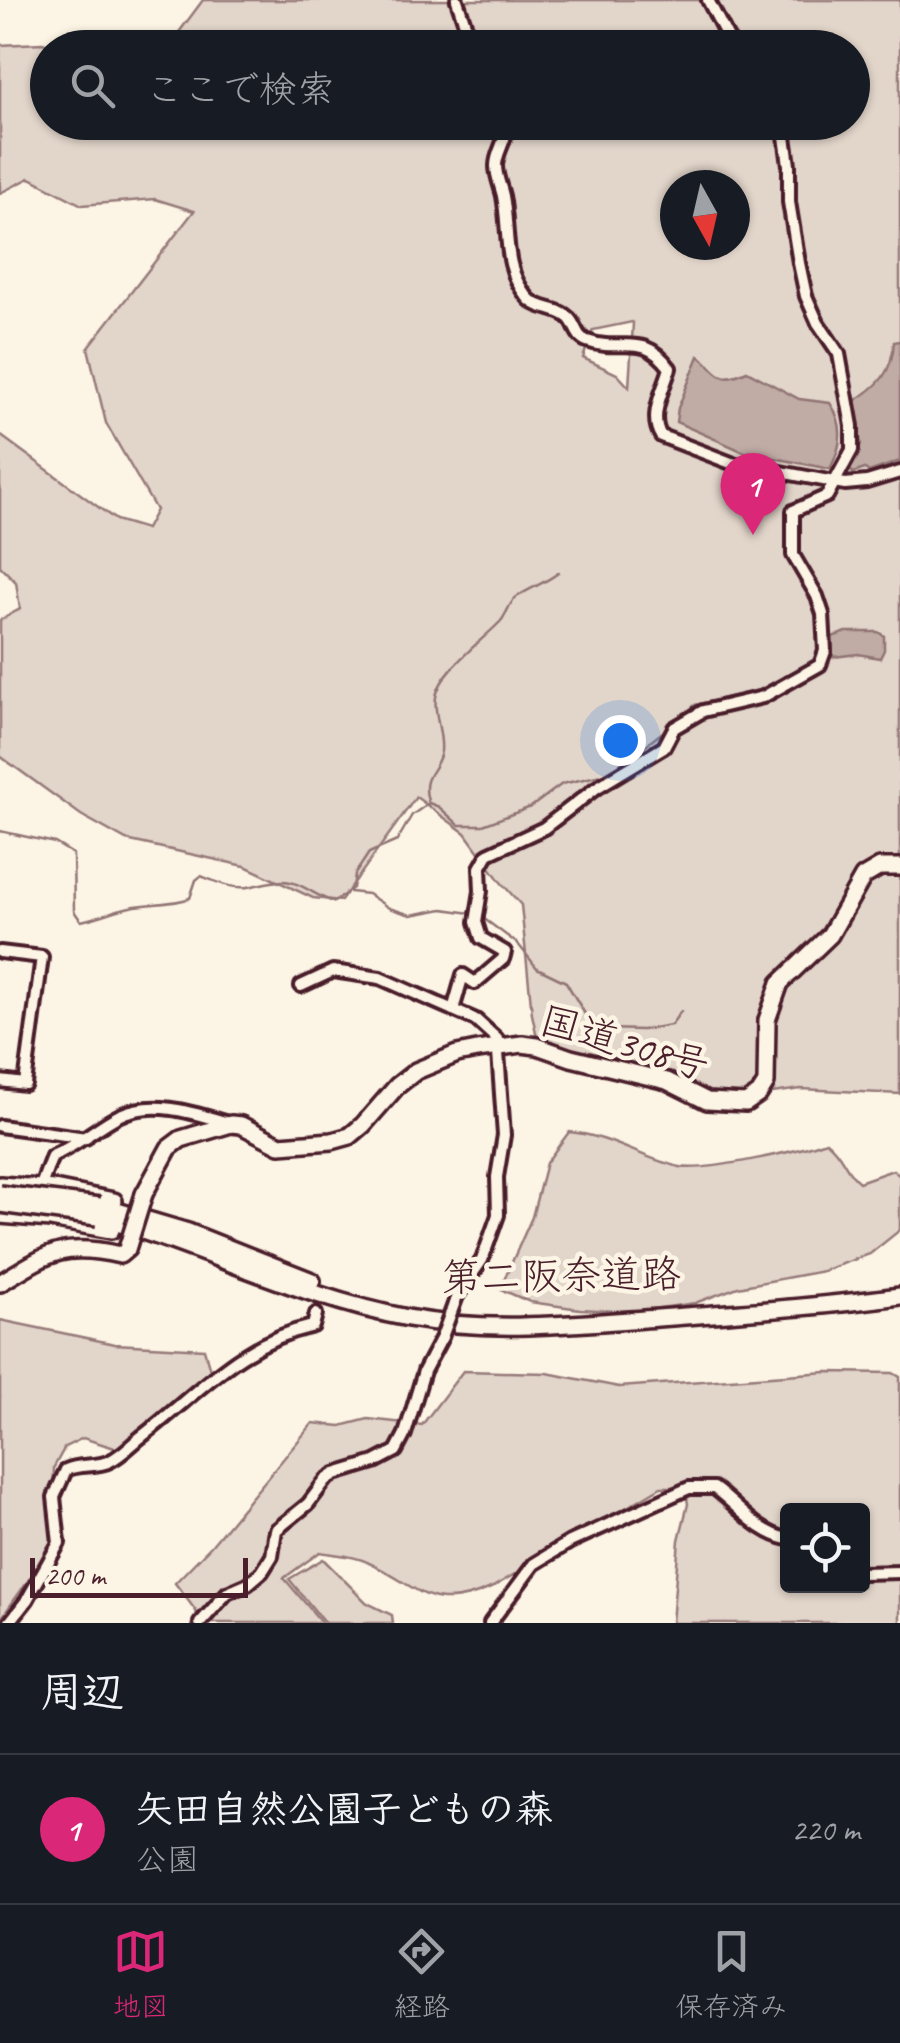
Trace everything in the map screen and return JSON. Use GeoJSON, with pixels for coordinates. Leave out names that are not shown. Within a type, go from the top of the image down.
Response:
{"type":"FeatureCollection","features":[{"type":"Feature","properties":{"kind":"highway","name":"国道308号"},"geometry":{"type":"LineString","coordinates":[[231,1124],[241,1125],[280,1145],[332,1142],[364,1126],[397,1086],[416,1071],[457,1054],[498,1047],[537,1046],[667,1081],[696,1092],[707,1101],[746,1103],[766,1084],[766,1020],[780,983],[830,935],[863,876],[880,867],[900,867]]}},
{"type":"Feature","properties":{"kind":"highway"},"geometry":{"type":"LineString","coordinates":[[0,1283],[64,1250],[84,1247],[120,1255],[127,1249],[144,1194],[169,1148],[181,1139],[231,1124]]}},
{"type":"Feature","properties":{"kind":"highway"},"geometry":{"type":"LineString","coordinates":[[0,1184],[101,1198],[146,1210],[237,1257]]}},
{"type":"Feature","properties":{"kind":"highway","name":"第二阪奈道路"},"geometry":{"type":"LineString","coordinates":[[0,1194],[98,1212],[140,1229],[360,1296],[410,1308],[473,1316],[578,1314],[900,1286]]}},
{"type":"Feature","properties":{"kind":"highway","name":"第二阪奈道路"},"geometry":{"type":"LineString","coordinates":[[0,1204],[98,1212]]}},
{"type":"Feature","properties":{"kind":"highway"},"geometry":{"type":"LineString","coordinates":[[0,1219],[93,1226],[237,1257]]}},
{"type":"Feature","properties":{"kind":"highway","name":"第二阪奈道路"},"geometry":{"type":"LineString","coordinates":[[237,1257],[340,1301],[407,1318],[472,1326],[579,1324],[900,1296]]}},
{"type":"Feature","properties":{"kind":"street"},"geometry":{"type":"LineString","coordinates":[[456,0],[467,30]]}},
{"type":"Feature","properties":{"kind":"street"},"geometry":{"type":"LineString","coordinates":[[708,0],[724,30]]}},
{"type":"Feature","properties":{"kind":"street"},"geometry":{"type":"LineString","coordinates":[[505,140],[496,164],[506,250],[513,273],[532,303],[568,317],[580,337],[588,342],[628,344],[657,351],[670,368],[656,414],[656,428],[662,436],[730,462],[835,481],[868,482],[900,472]]}},
{"type":"Feature","properties":{"kind":"street"},"geometry":{"type":"LineString","coordinates":[[453,1010],[463,976],[475,983],[503,959],[505,952],[480,938],[476,922],[480,868],[488,854],[544,828],[596,788],[664,747],[674,728],[703,711],[763,697],[820,666],[826,651],[823,614],[817,596],[793,555],[793,512],[801,505],[828,496],[852,450],[852,426],[839,354],[818,323],[802,280],[786,140]]}},
{"type":"Feature","properties":{"kind":"street"},"geometry":{"type":"LineString","coordinates":[[0,951],[42,957],[25,1084],[0,1081]]}},
{"type":"Feature","properties":{"kind":"street"},"geometry":{"type":"LineString","coordinates":[[200,1623],[227,1593],[248,1584],[262,1572],[272,1556],[276,1530],[308,1504],[326,1480],[396,1451],[424,1371],[458,1296],[482,1260],[498,1215],[497,1176],[504,1135],[497,1039],[476,1020],[380,978],[333,971],[301,986]]}},
{"type":"Feature","properties":{"kind":"street"},"geometry":{"type":"LineString","coordinates":[[42,1183],[52,1156],[122,1114],[140,1109],[181,1110],[231,1124]]}},
{"type":"Feature","properties":{"kind":"street"},"geometry":{"type":"LineString","coordinates":[[0,1126],[86,1138]]}},
{"type":"Feature","properties":{"kind":"street"},"geometry":{"type":"LineString","coordinates":[[0,1219],[26,1224]]}},
{"type":"Feature","properties":{"kind":"street"},"geometry":{"type":"LineString","coordinates":[[10,1623],[59,1543],[54,1497],[66,1470],[77,1464],[110,1462],[239,1356],[282,1333],[313,1326],[316,1314]]}},
{"type":"Feature","properties":{"kind":"street"},"geometry":{"type":"LineString","coordinates":[[490,1623],[534,1564],[570,1542],[689,1488],[714,1488],[748,1519],[780,1537]]}},
{"type":"Feature","properties":{"kind":"street"},"geometry":{"type":"LineString","coordinates":[[870,1574],[900,1572]]}},
{"type":"Feature","properties":{"kind":"shaded area"},"geometry":{"type":"Polygon","coordinates":[[[203,0],[900,0],[900,1094],[801,1089],[729,1099],[624,1075],[538,1042],[521,905],[465,833],[416,797],[341,901],[313,898],[245,866],[126,840],[81,815],[0,756],[0,620],[20,609],[16,582],[0,566],[0,435],[116,520],[146,529],[156,510],[106,423],[88,348],[194,211],[155,199],[82,205],[30,178],[0,193],[0,45],[30,44],[30,140],[870,140],[870,30],[181,30],[203,0]],[[633,323],[593,330],[583,358],[617,374],[629,387],[633,323]]]}},
{"type":"Feature","properties":{"kind":"shaded area"},"geometry":{"type":"Polygon","coordinates":[[[900,341],[900,461],[853,473],[848,468],[861,444],[853,402],[883,378],[894,342],[900,341]]]}},
{"type":"Feature","properties":{"kind":"shaded area"},"geometry":{"type":"Polygon","coordinates":[[[699,356],[723,376],[747,371],[799,399],[830,403],[838,419],[840,436],[830,469],[744,452],[676,422],[699,356]]]}},
{"type":"Feature","properties":{"kind":"shaded area"},"geometry":{"type":"Polygon","coordinates":[[[846,632],[878,632],[884,636],[880,658],[858,654],[833,657],[832,637],[846,632]]]}},
{"type":"Feature","properties":{"kind":"shaded area"},"geometry":{"type":"Polygon","coordinates":[[[569,1132],[692,1168],[752,1160],[826,1141],[859,1182],[893,1170],[900,1176],[900,1230],[870,1254],[823,1271],[738,1287],[695,1303],[633,1312],[530,1302],[500,1289],[532,1217],[546,1163],[569,1132]]]}},
{"type":"Feature","properties":{"kind":"shaded area"},"geometry":{"type":"Polygon","coordinates":[[[0,1320],[115,1344],[204,1349],[210,1370],[146,1429],[118,1449],[83,1438],[65,1447],[54,1467],[52,1547],[0,1620],[0,1320]]]}},
{"type":"Feature","properties":{"kind":"shaded area"},"geometry":{"type":"Polygon","coordinates":[[[463,1371],[547,1373],[619,1387],[827,1372],[893,1373],[900,1377],[900,1623],[672,1623],[679,1540],[688,1504],[685,1487],[661,1487],[493,1587],[471,1595],[454,1599],[426,1595],[362,1560],[320,1552],[284,1578],[322,1623],[199,1623],[196,1611],[175,1583],[211,1546],[313,1423],[341,1426],[368,1419],[422,1425],[463,1371]]]}},
{"type":"Feature","properties":{"kind":"shaded area"},"geometry":{"type":"Polygon","coordinates":[[[323,1559],[367,1603],[392,1615],[393,1623],[325,1623],[289,1579],[323,1559]]]}},
{"type":"Feature","properties":{"kind":"waterway"},"geometry":{"type":"LineString","coordinates":[[428,801],[426,785],[441,751],[435,703],[439,687],[501,621],[515,598],[558,573]]}},
{"type":"Feature","properties":{"kind":"waterway"},"geometry":{"type":"LineString","coordinates":[[779,683],[819,659]]}},
{"type":"Feature","properties":{"kind":"waterway"},"geometry":{"type":"LineString","coordinates":[[674,723],[695,705],[768,688]]}},
{"type":"Feature","properties":{"kind":"waterway"},"geometry":{"type":"LineString","coordinates":[[0,831],[55,843],[73,854],[74,911],[81,921],[130,907],[190,898],[201,876],[236,887],[288,881],[334,902],[353,888],[355,874],[369,853],[397,841],[412,815],[429,803],[459,825],[483,825],[531,807],[562,784],[610,773],[668,728]]}},
{"type":"Feature","properties":{"kind":"waterway"},"geometry":{"type":"LineString","coordinates":[[350,892],[368,894],[389,908],[411,915],[443,909],[471,913]]}},
{"type":"Feature","properties":{"kind":"waterway"},"geometry":{"type":"LineString","coordinates":[[483,918],[518,944],[537,968],[566,982],[588,1019],[607,1029],[642,1030],[671,1025],[681,1011]]}},
{"type":"Feature","properties":{"kind":"place","name":"矢田自然公園子どもの森"},"geometry":{"type":"Point","coordinates":[753,535]}}]}
